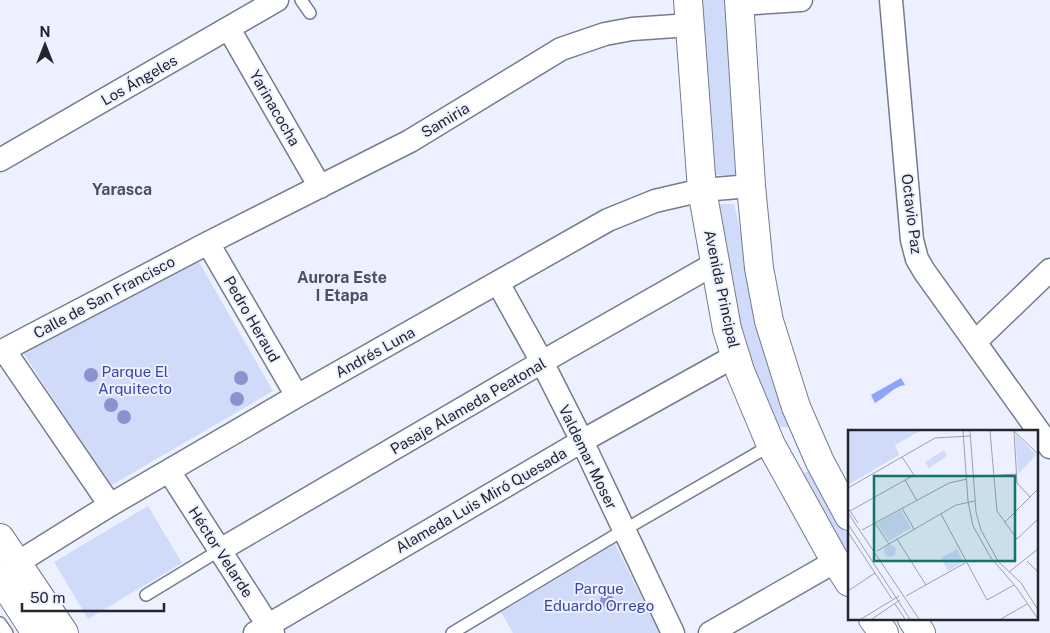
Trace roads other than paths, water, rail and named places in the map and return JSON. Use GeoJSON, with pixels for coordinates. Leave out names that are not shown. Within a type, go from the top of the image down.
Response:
{"type":"FeatureCollection","features":[{"type":"Feature","properties":{"kind":"main road"},"geometry":{"type":"LineString","coordinates":[[739,2],[751,186],[759,268],[770,321],[796,407],[820,462],[848,514]]}},
{"type":"Feature","properties":{"kind":"main road","name":"Avenida Principal"},"geometry":{"type":"LineString","coordinates":[[689,13],[702,190],[727,328],[756,410],[774,450],[842,571]]}},
{"type":"Feature","properties":{"kind":"main road"},"geometry":{"type":"LineString","coordinates":[[774,450],[809,438]]}},
{"type":"Feature","properties":{"kind":"main road"},"geometry":{"type":"LineString","coordinates":[[0,538],[9,570],[36,633]]}},
{"type":"Feature","properties":{"kind":"main road"},"geometry":{"type":"LineString","coordinates":[[9,570],[64,633]]}},
{"type":"Feature","properties":{"kind":"main road"},"geometry":{"type":"LineString","coordinates":[[874,620],[884,633]]}},
{"type":"Feature","properties":{"kind":"main road"},"geometry":{"type":"LineString","coordinates":[[913,620],[921,633]]}},
{"type":"Feature","properties":{"kind":"street","name":"Los Ángeles"},"geometry":{"type":"LineString","coordinates":[[0,160],[277,0]]}},
{"type":"Feature","properties":{"kind":"street"},"geometry":{"type":"LineString","coordinates":[[739,2],[801,0]]}},
{"type":"Feature","properties":{"kind":"street","name":"Octavio Paz"},"geometry":{"type":"LineString","coordinates":[[892,0],[914,251],[924,271],[1038,430]]}},
{"type":"Feature","properties":{"kind":"street","name":"Samiria"},"geometry":{"type":"LineString","coordinates":[[208,243],[410,141],[561,49],[605,34],[632,29],[689,13]]}},
{"type":"Feature","properties":{"kind":"street","name":"Yarinacocha"},"geometry":{"type":"LineString","coordinates":[[229,28],[320,187]]}},
{"type":"Feature","properties":{"kind":"street","name":"Andrés Luna"},"geometry":{"type":"LineString","coordinates":[[9,570],[110,505],[297,396],[608,220],[655,201],[702,190],[751,186]]}},
{"type":"Feature","properties":{"kind":"street","name":"Calle de San Francisco"},"geometry":{"type":"LineString","coordinates":[[2,351],[208,243]]}},
{"type":"Feature","properties":{"kind":"street","name":"Pedro Heraud"},"geometry":{"type":"LineString","coordinates":[[208,243],[297,396]]}},
{"type":"Feature","properties":{"kind":"street","name":"Pasaje Alameda Peatonal"},"geometry":{"type":"LineString","coordinates":[[220,550],[716,263]]}},
{"type":"Feature","properties":{"kind":"street"},"geometry":{"type":"LineString","coordinates":[[975,342],[1050,270]]}},
{"type":"Feature","properties":{"kind":"street","name":"Valdemar Moser"},"geometry":{"type":"LineString","coordinates":[[498,283],[542,362],[582,441],[673,633]]}},
{"type":"Feature","properties":{"kind":"street"},"geometry":{"type":"LineString","coordinates":[[2,351],[110,505]]}},
{"type":"Feature","properties":{"kind":"street","name":"Alameda Luis Miró Quesada"},"geometry":{"type":"LineString","coordinates":[[266,630],[582,441],[736,356]]}},
{"type":"Feature","properties":{"kind":"street","name":"Octavio Paz"},"geometry":{"type":"LineString","coordinates":[[1038,430],[1050,447]]}},
{"type":"Feature","properties":{"kind":"street","name":"Héctor Velarde"},"geometry":{"type":"LineString","coordinates":[[169,471],[220,550],[266,630]]}},
{"type":"Feature","properties":{"kind":"street"},"geometry":{"type":"LineString","coordinates":[[710,633],[842,571]]}},
{"type":"Feature","properties":{"kind":"lane"},"geometry":{"type":"LineString","coordinates":[[301,0],[310,14]]}},
{"type":"Feature","properties":{"kind":"lane"},"geometry":{"type":"LineString","coordinates":[[452,633],[624,530],[774,450]]}},
{"type":"Feature","properties":{"kind":"lane"},"geometry":{"type":"LineString","coordinates":[[146,595],[220,550]]}},
{"type":"Feature","properties":{"kind":"lane"},"geometry":{"type":"LineString","coordinates":[[0,623],[7,633]]}},
{"type":"Feature","properties":{"kind":"water"},"geometry":{"type":"Polygon","coordinates":[[[901,378],[905,385],[893,390],[875,403],[871,395],[901,378]]]}},
{"type":"Feature","properties":{"kind":"district","name":"Yarasca"},"geometry":{"type":"Point","coordinates":[122,189]}},
{"type":"Feature","properties":{"kind":"district","name":"Aurora Este I Etapa"},"geometry":{"type":"Point","coordinates":[342,286]}},
{"type":"Feature","properties":{"kind":"park label","name":"Parque El Arquitecto"},"geometry":{"type":"Point","coordinates":[135,380]}},
{"type":"Feature","properties":{"kind":"park label","name":"Parque Eduardo Orrego"},"geometry":{"type":"Point","coordinates":[599,596]}}]}
